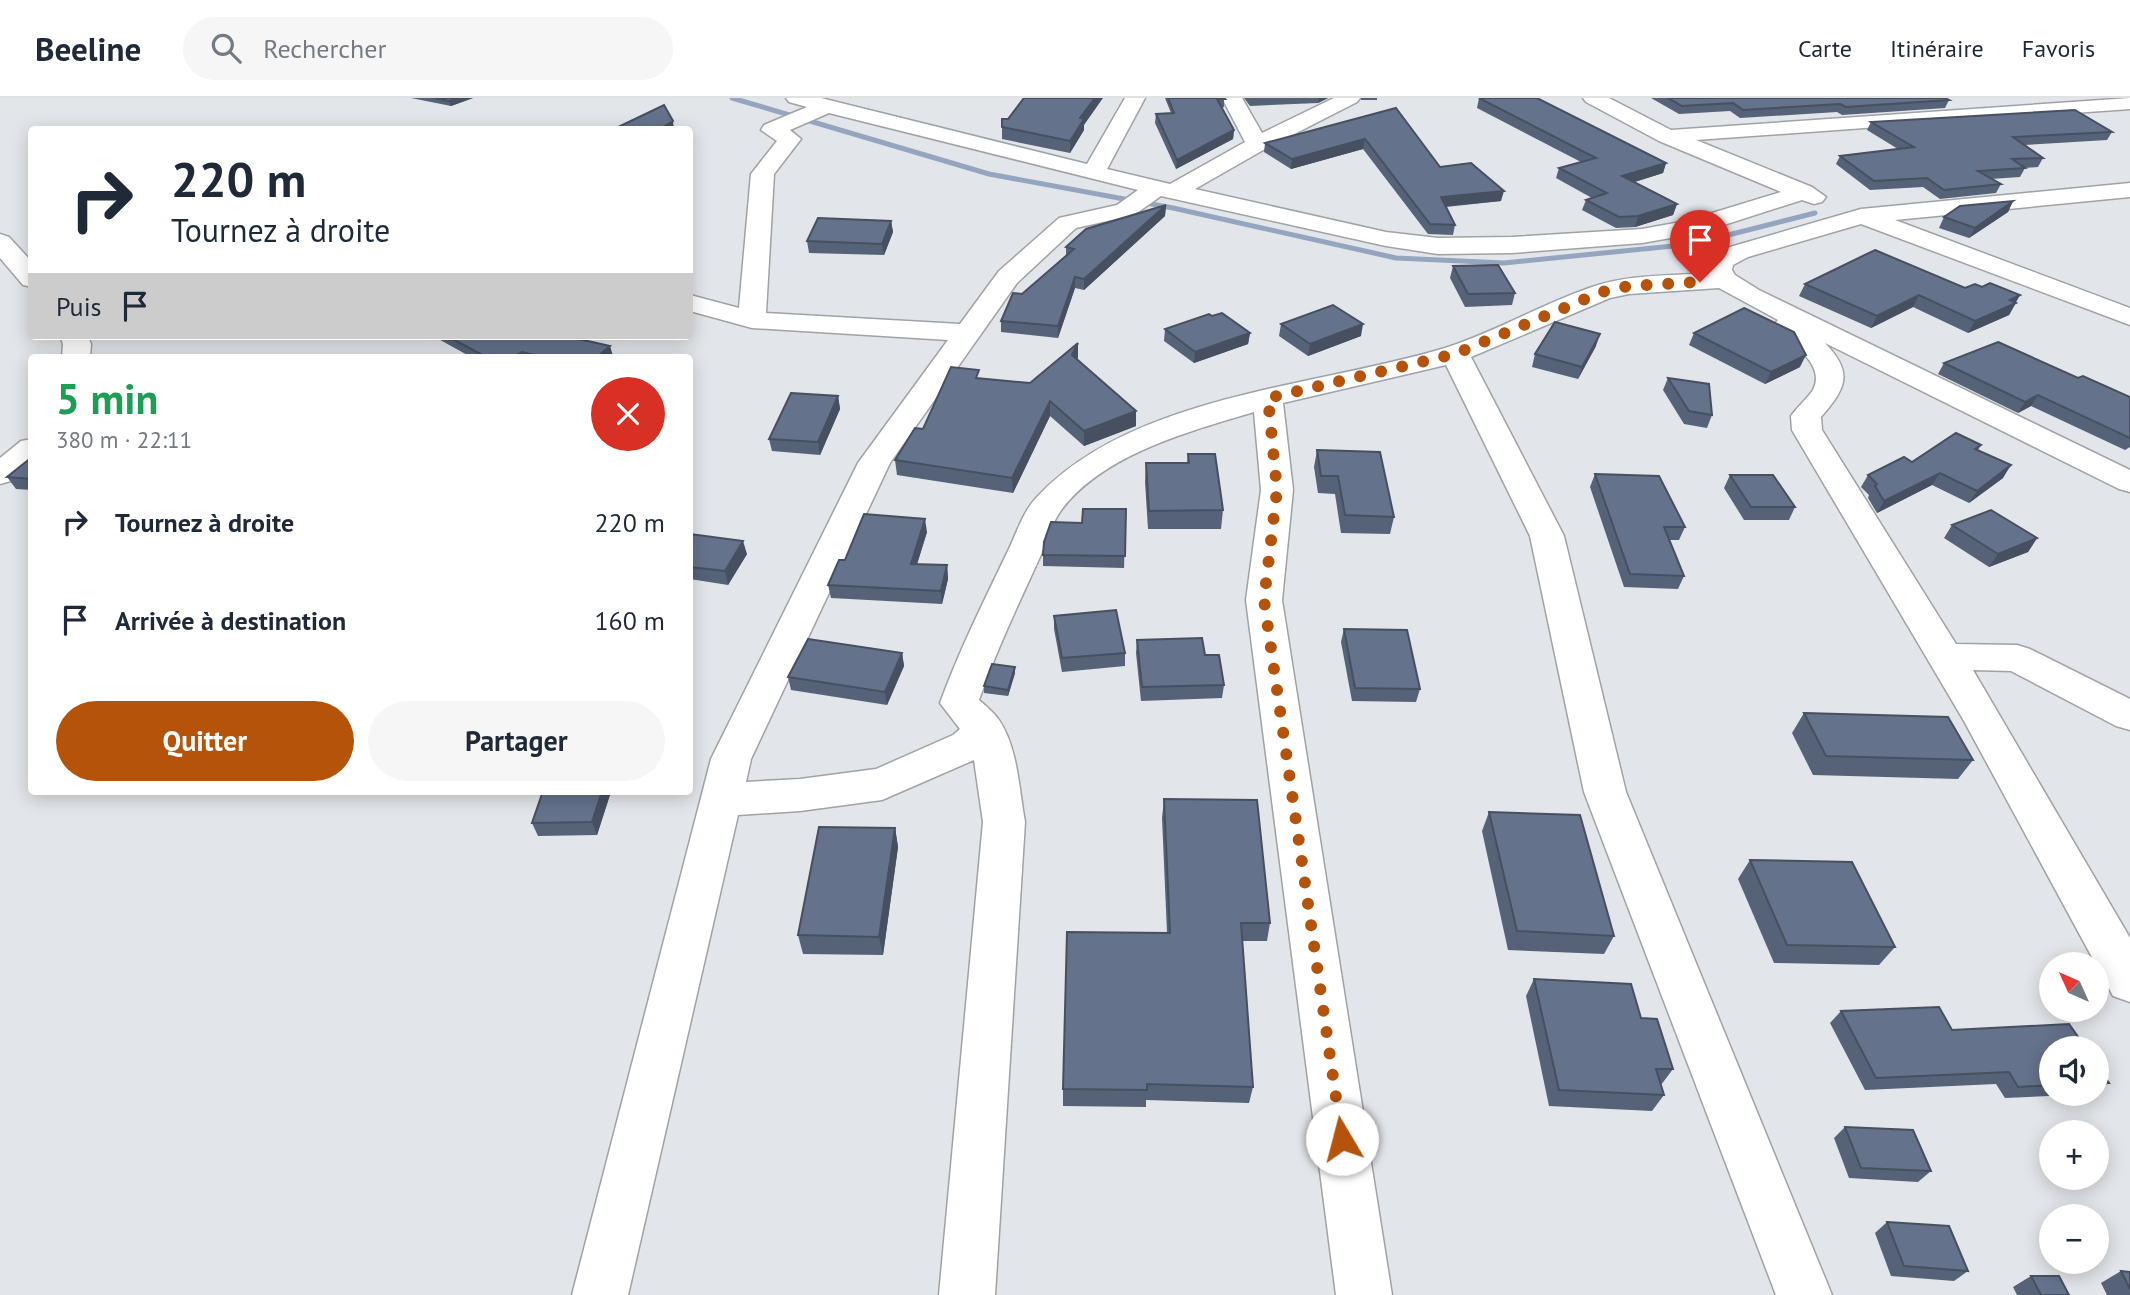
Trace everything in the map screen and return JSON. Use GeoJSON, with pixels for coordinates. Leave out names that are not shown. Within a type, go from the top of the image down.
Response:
{"type":"FeatureCollection","features":[{"type":"Feature","properties":{"kind":"street"},"geometry":{"type":"LineString","coordinates":[[796,98],[820,109],[1094,171],[1152,195],[1438,246],[1512,245],[1642,236],[1690,228],[1804,192]]}},
{"type":"Feature","properties":{"kind":"street"},"geometry":{"type":"LineString","coordinates":[[1094,171],[1135,98]]}},
{"type":"Feature","properties":{"kind":"street"},"geometry":{"type":"LineString","coordinates":[[1232,98],[1257,144]]}},
{"type":"Feature","properties":{"kind":"street"},"geometry":{"type":"LineString","coordinates":[[600,1295],[731,759],[874,463],[1008,276],[1068,223],[1152,195],[1350,98]]}},
{"type":"Feature","properties":{"kind":"street"},"geometry":{"type":"LineString","coordinates":[[1593,98],[1667,136],[1861,216],[2130,317]]}},
{"type":"Feature","properties":{"kind":"street"},"geometry":{"type":"LineString","coordinates":[[1667,136],[2130,103]]}},
{"type":"Feature","properties":{"kind":"street"},"geometry":{"type":"LineString","coordinates":[[752,320],[763,174],[790,139],[772,133],[783,125],[820,109]]}},
{"type":"Feature","properties":{"kind":"street"},"geometry":{"type":"LineString","coordinates":[[2130,190],[1861,216],[1739,252],[1722,261],[1719,270],[1737,288],[1819,352],[1828,370],[1828,388],[1806,416],[1807,429],[1946,657],[2130,981]]}},
{"type":"Feature","properties":{"kind":"street"},"geometry":{"type":"LineString","coordinates":[[0,242],[28,274]]}},
{"type":"Feature","properties":{"kind":"street"},"geometry":{"type":"LineString","coordinates":[[967,1295],[1004,822],[994,760],[984,729],[960,703],[976,656],[1047,505],[1080,475],[1115,451],[1161,430],[1268,398],[1455,354],[1602,292],[1629,286],[1737,288],[2130,482]]}},
{"type":"Feature","properties":{"kind":"street"},"geometry":{"type":"LineString","coordinates":[[2068,293],[2130,289]]}},
{"type":"Feature","properties":{"kind":"street"},"geometry":{"type":"LineString","coordinates":[[693,304],[752,320],[968,333]]}},
{"type":"Feature","properties":{"kind":"street"},"geometry":{"type":"LineString","coordinates":[[1455,354],[1547,536],[1605,792],[1804,1295]]}},
{"type":"Feature","properties":{"kind":"street"},"geometry":{"type":"LineString","coordinates":[[1268,398],[1277,490],[1264,600],[1364,1295]]}},
{"type":"Feature","properties":{"kind":"street"},"geometry":{"type":"LineString","coordinates":[[0,474],[28,451]]}},
{"type":"Feature","properties":{"kind":"street"},"geometry":{"type":"LineString","coordinates":[[1946,657],[2017,658],[2130,716]]}},
{"type":"Feature","properties":{"kind":"street"},"geometry":{"type":"LineString","coordinates":[[721,800],[800,795],[882,783],[967,746],[984,729]]}},
{"type":"Feature","properties":{"kind":"building"},"geometry":{"type":"Polygon","coordinates":[[[435,98],[457,98],[449,101],[435,98]]]}},
{"type":"Feature","properties":{"kind":"building"},"geometry":{"type":"Polygon","coordinates":[[[1024,98],[1095,98],[1080,118],[1084,119],[1070,141],[1002,127],[1002,119],[1008,119],[1024,98]]]}},
{"type":"Feature","properties":{"kind":"building"},"geometry":{"type":"Polygon","coordinates":[[[1168,98],[1224,98],[1217,99],[1234,130],[1177,160],[1156,114],[1174,113],[1168,98]]]}},
{"type":"Feature","properties":{"kind":"building"},"geometry":{"type":"Polygon","coordinates":[[[1479,98],[1537,98],[1666,163],[1622,176],[1677,204],[1638,216],[1619,217],[1586,200],[1607,193],[1559,168],[1596,158],[1479,98]]]}},
{"type":"Feature","properties":{"kind":"building"},"geometry":{"type":"Polygon","coordinates":[[[1668,98],[1949,100],[1743,110],[1733,103],[1682,106],[1668,98]]]}},
{"type":"Feature","properties":{"kind":"building"},"geometry":{"type":"Polygon","coordinates":[[[664,105],[673,121],[665,126],[620,126],[664,105]]]}},
{"type":"Feature","properties":{"kind":"building"},"geometry":{"type":"Polygon","coordinates":[[[1396,108],[1440,167],[1471,163],[1504,191],[1441,197],[1455,225],[1430,224],[1365,139],[1292,159],[1265,143],[1396,108]]]}},
{"type":"Feature","properties":{"kind":"building"},"geometry":{"type":"Polygon","coordinates":[[[2075,110],[2112,132],[2013,137],[2043,158],[2012,159],[2025,168],[1978,171],[2001,184],[1944,190],[1927,178],[1874,181],[1840,156],[1914,147],[1871,122],[2075,110]]]}},
{"type":"Feature","properties":{"kind":"building"},"geometry":{"type":"Polygon","coordinates":[[[2013,201],[1975,228],[1944,217],[1960,206],[2013,201]]]}},
{"type":"Feature","properties":{"kind":"building"},"geometry":{"type":"Polygon","coordinates":[[[1166,205],[1084,279],[1075,277],[1058,326],[1001,321],[1013,293],[1022,294],[1074,249],[1066,247],[1086,229],[1166,205]]]}},
{"type":"Feature","properties":{"kind":"building"},"geometry":{"type":"Polygon","coordinates":[[[818,218],[891,221],[882,244],[807,241],[818,218]]]}},
{"type":"Feature","properties":{"kind":"building"},"geometry":{"type":"Polygon","coordinates":[[[1875,250],[1965,288],[1975,284],[1982,287],[1990,283],[2020,295],[2010,300],[2016,303],[1975,321],[1919,295],[1877,316],[1805,284],[1875,250]]]}},
{"type":"Feature","properties":{"kind":"building"},"geometry":{"type":"Polygon","coordinates":[[[1498,265],[1515,293],[1468,294],[1453,266],[1498,265]]]}},
{"type":"Feature","properties":{"kind":"building"},"geometry":{"type":"Polygon","coordinates":[[[1333,305],[1363,324],[1310,344],[1281,324],[1333,305]]]}},
{"type":"Feature","properties":{"kind":"building"},"geometry":{"type":"Polygon","coordinates":[[[1744,308],[1794,332],[1806,355],[1771,372],[1694,333],[1744,308]]]}},
{"type":"Feature","properties":{"kind":"building"},"geometry":{"type":"Polygon","coordinates":[[[1222,313],[1250,333],[1195,352],[1165,329],[1209,314],[1212,316],[1222,313]]]}},
{"type":"Feature","properties":{"kind":"building"},"geometry":{"type":"Polygon","coordinates":[[[1555,322],[1600,334],[1582,367],[1535,354],[1555,322]]]}},
{"type":"Feature","properties":{"kind":"building"},"geometry":{"type":"Polygon","coordinates":[[[454,340],[584,340],[610,346],[601,354],[480,354],[454,340]]]}},
{"type":"Feature","properties":{"kind":"building"},"geometry":{"type":"Polygon","coordinates":[[[1998,342],[2078,378],[2083,376],[2130,397],[2130,438],[2038,395],[2025,402],[1944,363],[1998,342]]]}},
{"type":"Feature","properties":{"kind":"building"},"geometry":{"type":"Polygon","coordinates":[[[1078,343],[1072,355],[1136,411],[1084,431],[1050,401],[1012,478],[895,460],[915,428],[923,429],[951,367],[979,370],[976,378],[1030,383],[1078,343]]]}},
{"type":"Feature","properties":{"kind":"building"},"geometry":{"type":"Polygon","coordinates":[[[1668,378],[1709,384],[1712,415],[1689,411],[1668,378]]]}},
{"type":"Feature","properties":{"kind":"building"},"geometry":{"type":"Polygon","coordinates":[[[791,393],[838,396],[818,442],[769,439],[791,393]]]}},
{"type":"Feature","properties":{"kind":"building"},"geometry":{"type":"Polygon","coordinates":[[[1956,433],[1981,445],[1975,449],[2011,465],[1977,491],[1940,473],[1884,501],[1875,486],[1877,484],[1868,475],[1904,457],[1912,462],[1956,433]]]}},
{"type":"Feature","properties":{"kind":"building"},"geometry":{"type":"Polygon","coordinates":[[[1317,450],[1380,452],[1394,517],[1345,515],[1338,476],[1321,476],[1317,450]]]}},
{"type":"Feature","properties":{"kind":"building"},"geometry":{"type":"Polygon","coordinates":[[[1188,454],[1215,454],[1223,510],[1149,511],[1146,463],[1189,463],[1188,454]]]}},
{"type":"Feature","properties":{"kind":"building"},"geometry":{"type":"Polygon","coordinates":[[[28,460],[28,479],[7,477],[28,460]]]}},
{"type":"Feature","properties":{"kind":"building"},"geometry":{"type":"Polygon","coordinates":[[[1595,474],[1659,476],[1685,527],[1664,527],[1684,576],[1630,574],[1595,474]]]}},
{"type":"Feature","properties":{"kind":"building"},"geometry":{"type":"Polygon","coordinates":[[[1730,475],[1773,475],[1795,507],[1751,507],[1730,475]]]}},
{"type":"Feature","properties":{"kind":"building"},"geometry":{"type":"Polygon","coordinates":[[[1083,509],[1126,509],[1125,556],[1043,555],[1051,522],[1082,523],[1083,509]]]}},
{"type":"Feature","properties":{"kind":"building"},"geometry":{"type":"Polygon","coordinates":[[[1991,510],[2037,538],[1998,554],[1952,525],[1991,510]]]}},
{"type":"Feature","properties":{"kind":"building"},"geometry":{"type":"Polygon","coordinates":[[[864,514],[925,519],[911,564],[947,565],[941,591],[828,585],[839,560],[845,560],[864,514]]]}},
{"type":"Feature","properties":{"kind":"building"},"geometry":{"type":"Polygon","coordinates":[[[693,534],[743,541],[725,571],[693,567],[693,534]]]}},
{"type":"Feature","properties":{"kind":"building"},"geometry":{"type":"Polygon","coordinates":[[[1116,610],[1125,653],[1062,658],[1054,616],[1116,610]]]}},
{"type":"Feature","properties":{"kind":"building"},"geometry":{"type":"Polygon","coordinates":[[[1344,629],[1407,630],[1420,689],[1355,688],[1344,629]]]}},
{"type":"Feature","properties":{"kind":"building"},"geometry":{"type":"Polygon","coordinates":[[[1202,638],[1205,655],[1219,655],[1224,685],[1142,687],[1137,640],[1202,638]]]}},
{"type":"Feature","properties":{"kind":"building"},"geometry":{"type":"Polygon","coordinates":[[[808,639],[902,653],[885,692],[788,677],[808,639]]]}},
{"type":"Feature","properties":{"kind":"building"},"geometry":{"type":"Polygon","coordinates":[[[992,664],[1015,667],[1008,690],[984,686],[992,664]]]}},
{"type":"Feature","properties":{"kind":"building"},"geometry":{"type":"Polygon","coordinates":[[[1804,713],[1948,717],[1973,760],[1826,756],[1804,713]]]}},
{"type":"Feature","properties":{"kind":"building"},"geometry":{"type":"Polygon","coordinates":[[[542,795],[601,795],[592,822],[532,823],[542,795]]]}},
{"type":"Feature","properties":{"kind":"building"},"geometry":{"type":"Polygon","coordinates":[[[1164,799],[1257,800],[1270,923],[1241,923],[1253,1087],[1147,1084],[1147,1090],[1063,1089],[1067,932],[1170,933],[1164,799]]]}},
{"type":"Feature","properties":{"kind":"building"},"geometry":{"type":"Polygon","coordinates":[[[1489,812],[1580,815],[1614,936],[1517,931],[1489,812]]]}},
{"type":"Feature","properties":{"kind":"building"},"geometry":{"type":"Polygon","coordinates":[[[819,827],[895,828],[879,937],[798,935],[819,827]]]}},
{"type":"Feature","properties":{"kind":"building"},"geometry":{"type":"Polygon","coordinates":[[[1750,860],[1852,862],[1895,947],[1787,945],[1750,860]]]}},
{"type":"Feature","properties":{"kind":"building"},"geometry":{"type":"Polygon","coordinates":[[[1534,979],[1631,984],[1641,1018],[1657,1019],[1673,1069],[1656,1069],[1664,1095],[1559,1090],[1534,979]]]}},
{"type":"Feature","properties":{"kind":"building"},"geometry":{"type":"Polygon","coordinates":[[[1939,1007],[1952,1030],[2069,1024],[2078,1036],[2039,1036],[2039,1086],[2018,1087],[2009,1072],[1876,1078],[1841,1011],[1939,1007]]]}},
{"type":"Feature","properties":{"kind":"building"},"geometry":{"type":"Polygon","coordinates":[[[1845,1127],[1913,1130],[1931,1171],[1861,1168],[1845,1127]]]}},
{"type":"Feature","properties":{"kind":"building"},"geometry":{"type":"Polygon","coordinates":[[[1887,1222],[1949,1226],[1968,1271],[1904,1266],[1887,1222]]]}},
{"type":"Feature","properties":{"kind":"building"},"geometry":{"type":"Polygon","coordinates":[[[2121,1271],[2130,1272],[2130,1289],[2121,1271]]]}},
{"type":"Feature","properties":{"kind":"building"},"geometry":{"type":"Polygon","coordinates":[[[2031,1276],[2059,1276],[2069,1295],[2041,1295],[2031,1276]]]}},
{"type":"Feature","properties":{"kind":"waterway"},"geometry":{"type":"LineString","coordinates":[[732,98],[989,174],[1173,208],[1396,258],[1504,263],[1693,244],[1815,213]]}},
{"type":"Feature","properties":{"kind":"route"},"geometry":{"type":"LineString","coordinates":[[1342,1139],[1314,930],[1264,600],[1277,490],[1268,398],[1455,354],[1602,292],[1629,286],[1700,282]]}}]}
